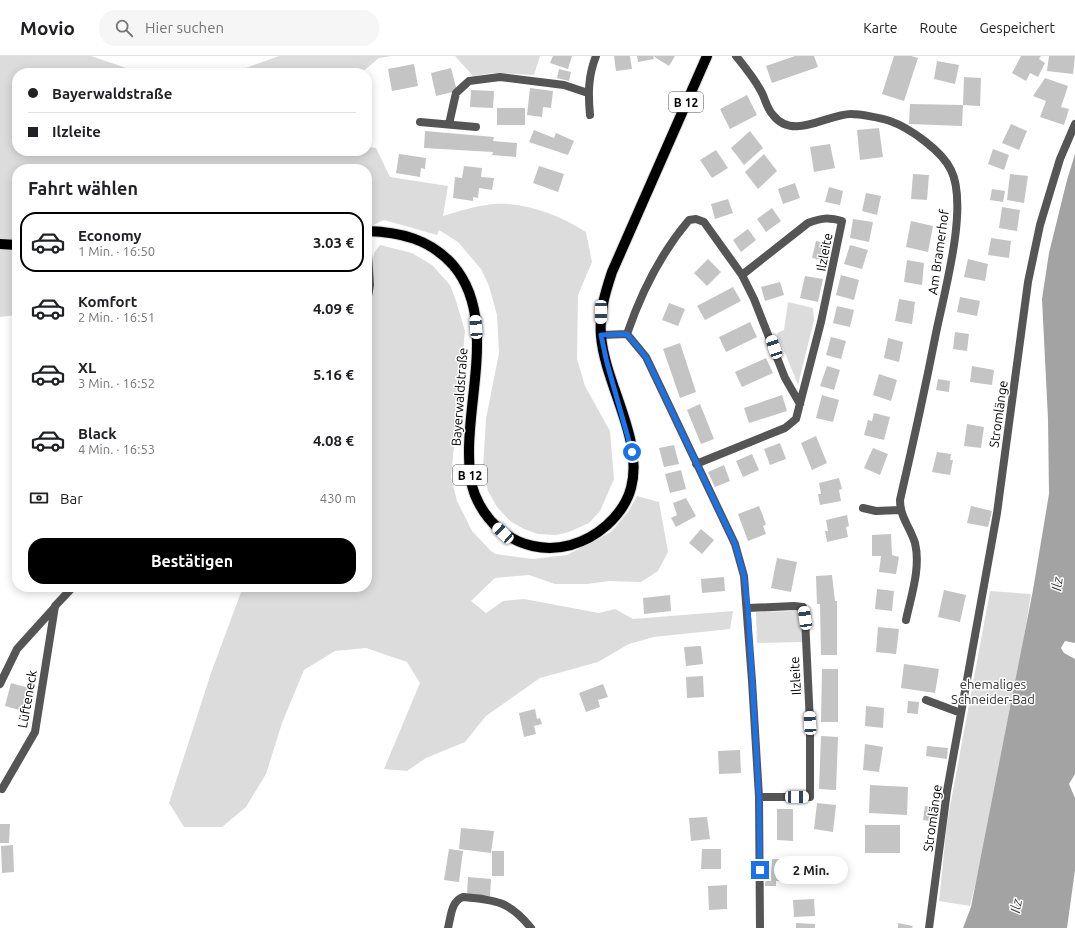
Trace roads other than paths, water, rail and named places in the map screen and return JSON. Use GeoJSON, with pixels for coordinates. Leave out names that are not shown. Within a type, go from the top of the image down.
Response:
{"type":"FeatureCollection","features":[{"type":"Feature","properties":{"kind":"main road","name":"Bayerwaldstraße"},"geometry":{"type":"LineString","coordinates":[[372,231],[399,233],[426,243],[447,259],[462,279],[472,302],[476,327],[475,374],[469,442],[470,474],[474,494],[482,511],[503,533],[529,546],[556,548],[572,545],[589,538],[601,530],[620,512],[631,488],[634,461],[631,443],[607,363],[601,335],[603,301],[612,272],[707,56]]}},
{"type":"Feature","properties":{"kind":"main road"},"geometry":{"type":"LineString","coordinates":[[0,244],[12,245]]}},
{"type":"Feature","properties":{"kind":"street"},"geometry":{"type":"LineString","coordinates":[[590,115],[588,93],[590,69],[596,56]]}},
{"type":"Feature","properties":{"kind":"street","name":"Am Bramerhof"},"geometry":{"type":"LineString","coordinates":[[736,56],[750,72],[772,115],[780,122],[797,126],[810,125],[850,114],[890,121],[918,137],[942,157],[951,171],[956,188],[956,227],[948,279],[924,397],[900,500],[900,510]]}},
{"type":"Feature","properties":{"kind":"street"},"geometry":{"type":"LineString","coordinates":[[449,124],[456,93],[469,81],[500,77],[564,86],[588,93]]}},
{"type":"Feature","properties":{"kind":"street"},"geometry":{"type":"LineString","coordinates":[[420,122],[476,127]]}},
{"type":"Feature","properties":{"kind":"street","name":"Stromlänge"},"geometry":{"type":"LineString","coordinates":[[929,928],[948,791],[997,513],[1028,282],[1040,225],[1060,159],[1075,124]]}},
{"type":"Feature","properties":{"kind":"street","name":"Ilzleite"},"geometry":{"type":"LineString","coordinates":[[696,464],[785,428],[796,419],[821,322],[842,221],[831,217],[819,218],[808,223],[742,275]]}},
{"type":"Feature","properties":{"kind":"street"},"geometry":{"type":"LineString","coordinates":[[627,334],[636,307],[649,279],[679,232],[689,220],[696,219],[704,222],[742,275],[754,299],[786,378],[800,404]]}},
{"type":"Feature","properties":{"kind":"street"},"geometry":{"type":"LineString","coordinates":[[601,335],[627,334]]}},
{"type":"Feature","properties":{"kind":"street"},"geometry":{"type":"LineString","coordinates":[[627,334],[646,357],[735,544],[744,576],[748,608],[759,797],[760,928]]}},
{"type":"Feature","properties":{"kind":"street"},"geometry":{"type":"LineString","coordinates":[[863,508],[876,511],[900,510],[915,543],[917,556],[916,569],[906,620]]}},
{"type":"Feature","properties":{"kind":"street","name":"Lüfteneck"},"geometry":{"type":"LineString","coordinates":[[0,684],[3,681],[17,649],[68,592]]}},
{"type":"Feature","properties":{"kind":"street","name":"Lüfteneck"},"geometry":{"type":"LineString","coordinates":[[2,789],[35,732],[55,606]]}},
{"type":"Feature","properties":{"kind":"street","name":"Ilzleite"},"geometry":{"type":"LineString","coordinates":[[748,608],[803,607],[805,618],[810,723],[810,797],[759,797]]}},
{"type":"Feature","properties":{"kind":"street"},"geometry":{"type":"LineString","coordinates":[[926,700],[961,713]]}},
{"type":"Feature","properties":{"kind":"street"},"geometry":{"type":"LineString","coordinates":[[448,928],[454,904],[458,898],[463,897],[494,900],[511,908],[523,918],[531,928]]}},
{"type":"Feature","properties":{"kind":"water","name":"Ilz"},"geometry":{"type":"Polygon","coordinates":[[[1075,154],[1075,643],[1065,641],[1061,648],[1064,653],[1075,659],[1075,774],[1069,784],[1075,798],[1075,870],[1067,928],[963,928],[971,907],[1033,590],[1049,494],[1048,419],[1042,299],[1049,253],[1075,154]]]}},
{"type":"Feature","properties":{"kind":"park label","name":"ehemaliges Schneider-Bad"},"geometry":{"type":"Point","coordinates":[993,692]}}]}
